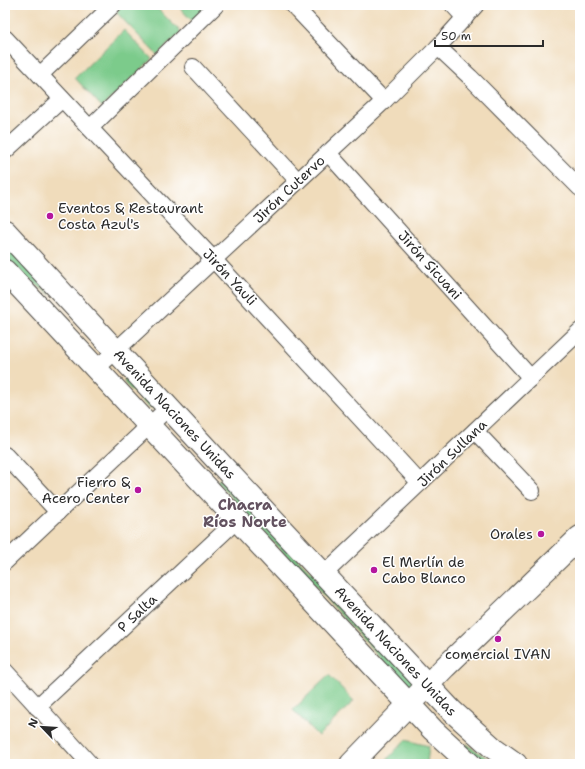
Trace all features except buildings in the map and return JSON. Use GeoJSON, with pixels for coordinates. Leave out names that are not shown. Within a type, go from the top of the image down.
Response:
{"type":"FeatureCollection","features":[{"type":"Feature","properties":{"kind":"main road","name":"Avenida Naciones Unidas"},"geometry":{"type":"LineString","coordinates":[[5,231],[428,685],[492,747],[516,764]]}},
{"type":"Feature","properties":{"kind":"main road","name":"Avenida Naciones Unidas"},"geometry":{"type":"LineString","coordinates":[[5,271],[409,705],[433,730],[470,764]]}},
{"type":"Feature","properties":{"kind":"main road"},"geometry":{"type":"LineString","coordinates":[[351,764],[428,685],[580,537]]}},
{"type":"Feature","properties":{"kind":"main road"},"geometry":{"type":"LineString","coordinates":[[371,744],[382,738],[406,730],[433,730]]}},
{"type":"Feature","properties":{"kind":"street"},"geometry":{"type":"LineString","coordinates":[[40,75],[112,5]]}},
{"type":"Feature","properties":{"kind":"street"},"geometry":{"type":"LineString","coordinates":[[90,128],[216,5]]}},
{"type":"Feature","properties":{"kind":"street"},"geometry":{"type":"LineString","coordinates":[[293,5],[384,101]]}},
{"type":"Feature","properties":{"kind":"street"},"geometry":{"type":"LineString","coordinates":[[453,5],[465,18]]}},
{"type":"Feature","properties":{"kind":"street","name":"Jirón Cutervo"},"geometry":{"type":"LineString","coordinates":[[96,369],[384,101],[438,48],[476,5]]}},
{"type":"Feature","properties":{"kind":"street","name":"Jirón Yauli"},"geometry":{"type":"LineString","coordinates":[[5,38],[213,259],[420,483]]}},
{"type":"Feature","properties":{"kind":"street"},"geometry":{"type":"LineString","coordinates":[[438,48],[470,77],[580,188]]}},
{"type":"Feature","properties":{"kind":"street"},"geometry":{"type":"LineString","coordinates":[[193,67],[298,181]]}},
{"type":"Feature","properties":{"kind":"street"},"geometry":{"type":"LineString","coordinates":[[5,151],[62,99]]}},
{"type":"Feature","properties":{"kind":"street","name":"Jirón Sicuani"},"geometry":{"type":"LineString","coordinates":[[328,153],[531,378]]}},
{"type":"Feature","properties":{"kind":"street","name":"Jirón Sullana"},"geometry":{"type":"LineString","coordinates":[[324,574],[580,331]]}},
{"type":"Feature","properties":{"kind":"street"},"geometry":{"type":"LineString","coordinates":[[5,562],[169,407]]}},
{"type":"Feature","properties":{"kind":"street"},"geometry":{"type":"LineString","coordinates":[[475,431],[532,490]]}},
{"type":"Feature","properties":{"kind":"street"},"geometry":{"type":"LineString","coordinates":[[5,454],[58,512]]}},
{"type":"Feature","properties":{"kind":"street","name":"P Salta"},"geometry":{"type":"LineString","coordinates":[[37,707],[237,520]]}},
{"type":"Feature","properties":{"kind":"street"},"geometry":{"type":"LineString","coordinates":[[5,671],[90,764]]}},
{"type":"Feature","properties":{"kind":"green space"},"geometry":{"type":"Polygon","coordinates":[[[122,5],[154,5],[181,32],[157,55],[116,12],[122,5]]]}},
{"type":"Feature","properties":{"kind":"green space"},"geometry":{"type":"Polygon","coordinates":[[[177,5],[209,5],[192,21],[177,5]]]}},
{"type":"Feature","properties":{"kind":"green space"},"geometry":{"type":"Polygon","coordinates":[[[124,30],[152,59],[102,107],[75,78],[124,30]]]}},
{"type":"Feature","properties":{"kind":"green space"},"geometry":{"type":"Polygon","coordinates":[[[5,240],[51,295],[24,276],[5,256],[5,240]]]}},
{"type":"Feature","properties":{"kind":"green space"},"geometry":{"type":"Polygon","coordinates":[[[127,376],[155,409],[148,407],[125,384],[124,380],[127,376]]]}},
{"type":"Feature","properties":{"kind":"green space"},"geometry":{"type":"Polygon","coordinates":[[[220,479],[416,680],[411,688],[405,686],[216,481],[220,479]]]}},
{"type":"Feature","properties":{"kind":"green space"},"geometry":{"type":"Polygon","coordinates":[[[329,675],[354,701],[318,736],[293,710],[329,675]]]}},
{"type":"Feature","properties":{"kind":"green space"},"geometry":{"type":"Polygon","coordinates":[[[405,740],[429,746],[427,764],[383,764],[405,740]]]}},
{"type":"Feature","properties":{"kind":"green space"},"geometry":{"type":"Polygon","coordinates":[[[467,744],[497,764],[486,764],[465,746],[467,744]]]}},
{"type":"Feature","properties":{"kind":"place","name":"Eventos & Restaurant Costa Azul's"},"geometry":{"type":"Point","coordinates":[50,216]}},
{"type":"Feature","properties":{"kind":"place","name":"Fierro & Acero Center"},"geometry":{"type":"Point","coordinates":[138,490]}},
{"type":"Feature","properties":{"kind":"place","name":"Orales"},"geometry":{"type":"Point","coordinates":[541,534]}},
{"type":"Feature","properties":{"kind":"place","name":"El Merlín de Cabo Blanco"},"geometry":{"type":"Point","coordinates":[374,570]}},
{"type":"Feature","properties":{"kind":"place","name":"comercial IVAN"},"geometry":{"type":"Point","coordinates":[498,639]}},
{"type":"Feature","properties":{"kind":"district","name":"Chacra Ríos Norte"},"geometry":{"type":"Point","coordinates":[245,514]}}]}
